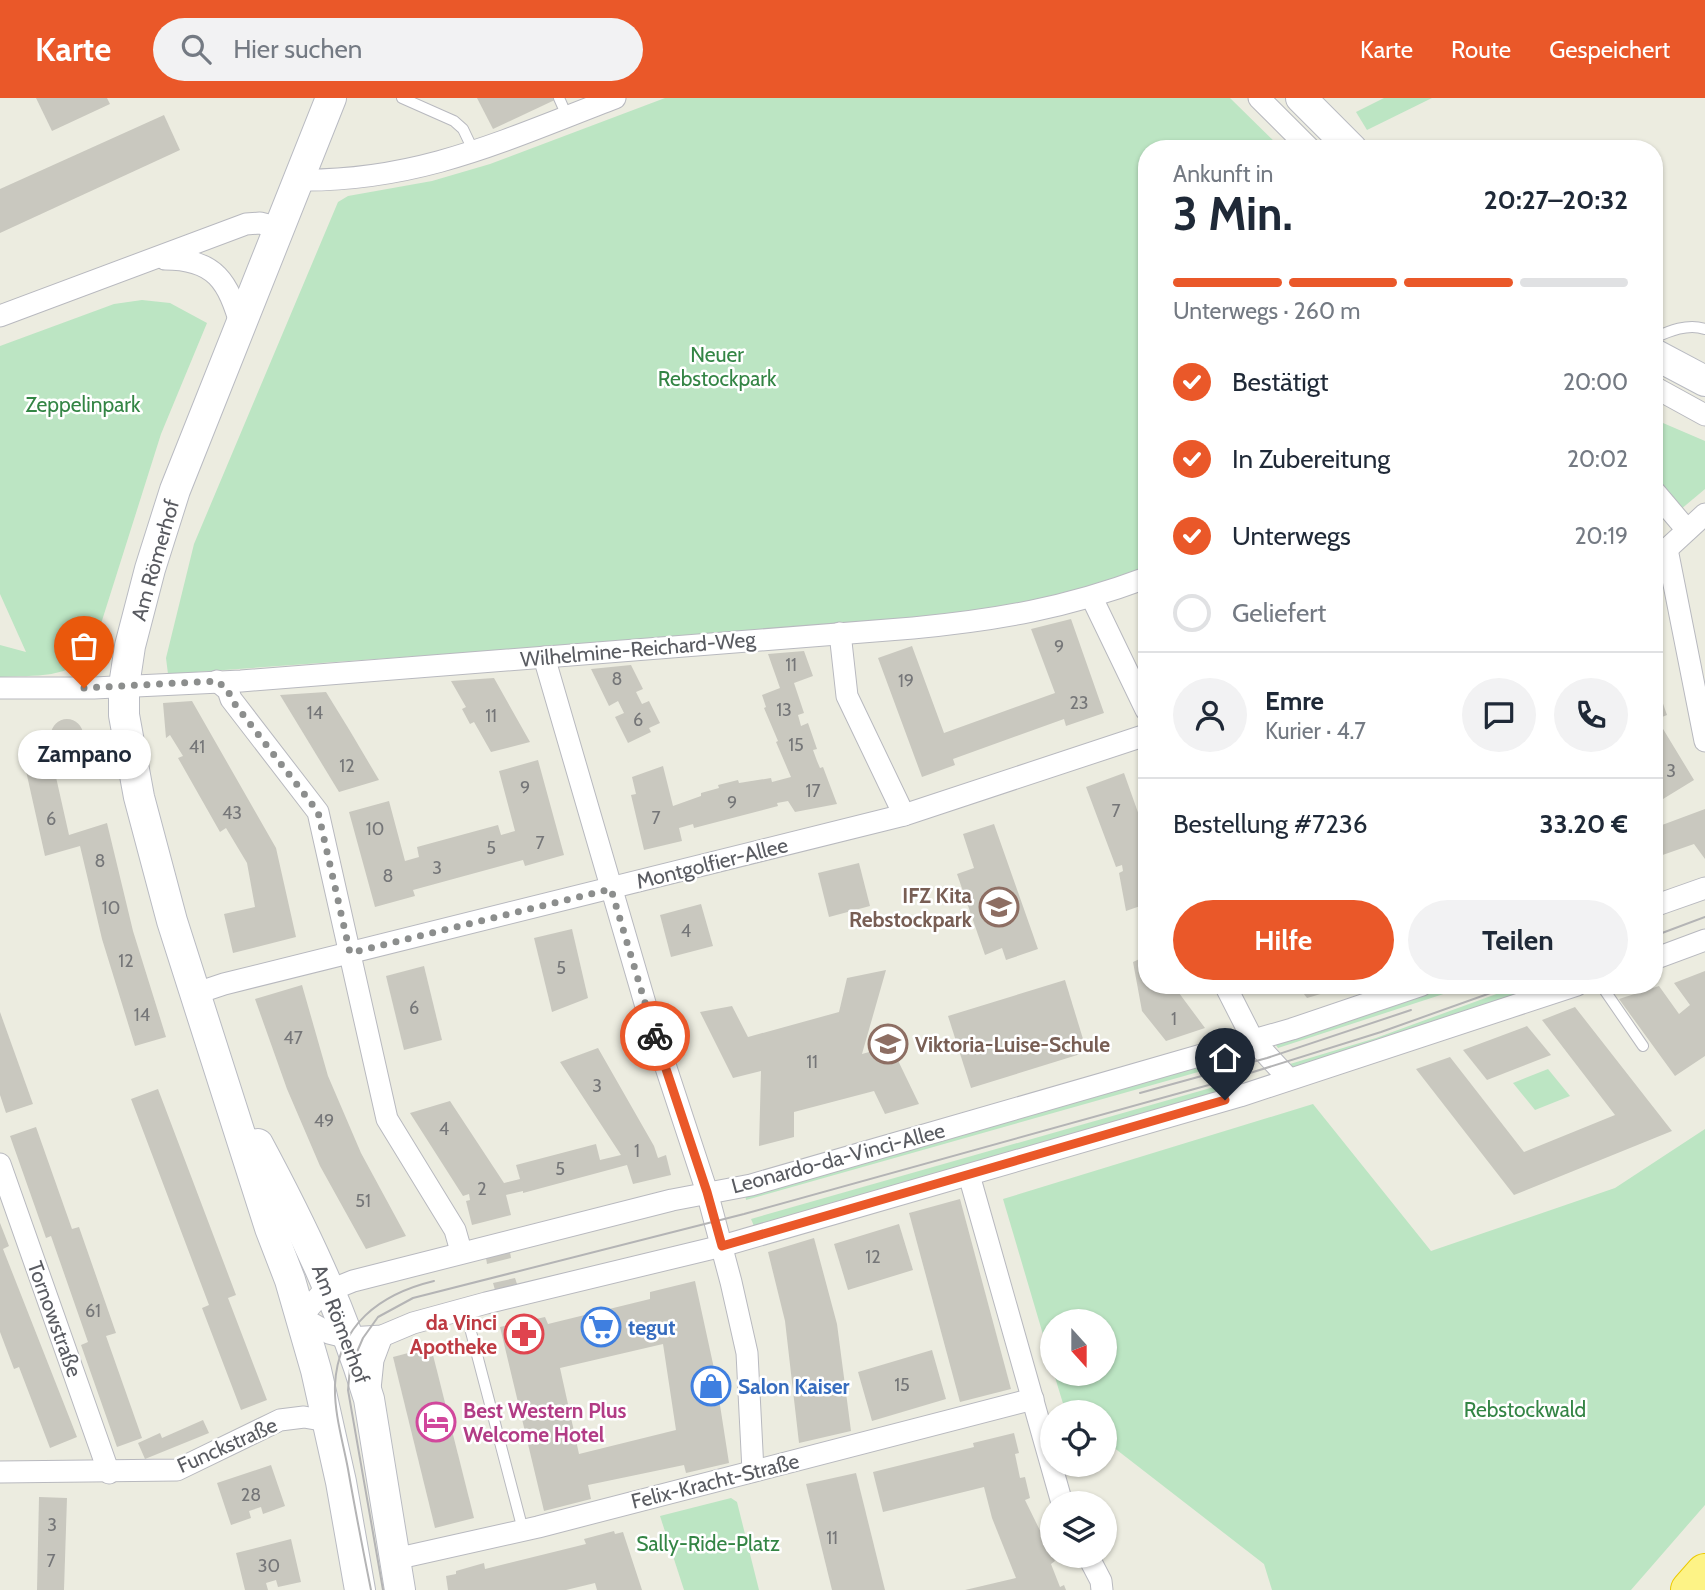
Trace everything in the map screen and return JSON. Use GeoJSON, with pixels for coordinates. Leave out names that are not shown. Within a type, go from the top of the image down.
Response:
{"type":"FeatureCollection","features":[{"type":"Feature","properties":{"kind":"highway"},"geometry":{"type":"LineString","coordinates":[[1690,1590],[1705,1573]]}},
{"type":"Feature","properties":{"kind":"main road","name":"Am Römerhof"},"geometry":{"type":"LineString","coordinates":[[331,98],[175,491],[150,569],[130,646],[124,686],[124,715],[139,797],[194,994],[301,1317],[341,1482],[360,1590]]}},
{"type":"Feature","properties":{"kind":"main road"},"geometry":{"type":"LineString","coordinates":[[1301,98],[1343,140]]}},
{"type":"Feature","properties":{"kind":"main road"},"geometry":{"type":"LineString","coordinates":[[1663,359],[1705,380]]}},
{"type":"Feature","properties":{"kind":"main road","name":"Am Römerhof"},"geometry":{"type":"LineString","coordinates":[[223,1078],[302,1227],[349,1338],[369,1398],[400,1590]]}},
{"type":"Feature","properties":{"kind":"street"},"geometry":{"type":"LineString","coordinates":[[297,180],[341,180],[400,173],[474,152],[563,107],[615,98]]}},
{"type":"Feature","properties":{"kind":"street"},"geometry":{"type":"LineString","coordinates":[[1259,98],[1301,140]]}},
{"type":"Feature","properties":{"kind":"street"},"geometry":{"type":"LineString","coordinates":[[0,316],[246,224],[260,223],[280,228]]}},
{"type":"Feature","properties":{"kind":"street"},"geometry":{"type":"LineString","coordinates":[[156,259],[189,261],[205,265],[214,272],[230,292],[241,326]]}},
{"type":"Feature","properties":{"kind":"street"},"geometry":{"type":"LineString","coordinates":[[1663,392],[1705,415]]}},
{"type":"Feature","properties":{"kind":"street"},"geometry":{"type":"LineString","coordinates":[[1663,501],[1688,530]]}},
{"type":"Feature","properties":{"kind":"street"},"geometry":{"type":"LineString","coordinates":[[1663,551],[1705,514]]}},
{"type":"Feature","properties":{"kind":"street"},"geometry":{"type":"LineString","coordinates":[[1663,566],[1705,741]]}},
{"type":"Feature","properties":{"kind":"street","name":"Wilhelmine-Reichard-Weg"},"geometry":{"type":"LineString","coordinates":[[0,688],[217,681],[443,666],[913,628],[1019,615],[1092,598],[1138,581]]}},
{"type":"Feature","properties":{"kind":"street"},"geometry":{"type":"LineString","coordinates":[[1092,598],[1138,693]]}},
{"type":"Feature","properties":{"kind":"street"},"geometry":{"type":"LineString","coordinates":[[840,633],[847,696],[904,815]]}},
{"type":"Feature","properties":{"kind":"street"},"geometry":{"type":"LineString","coordinates":[[544,657],[647,1010],[722,1246],[747,1353],[754,1471]]}},
{"type":"Feature","properties":{"kind":"street"},"geometry":{"type":"LineString","coordinates":[[217,681],[228,690],[231,699],[318,812],[387,1119],[455,1230],[461,1251]]}},
{"type":"Feature","properties":{"kind":"street","name":"Montgolfier-Allee"},"geometry":{"type":"LineString","coordinates":[[194,994],[904,815],[1138,738]]}},
{"type":"Feature","properties":{"kind":"street"},"geometry":{"type":"LineString","coordinates":[[1663,903],[1705,888]]}},
{"type":"Feature","properties":{"kind":"street"},"geometry":{"type":"LineString","coordinates":[[1663,956],[1705,940]]}},
{"type":"Feature","properties":{"kind":"street"},"geometry":{"type":"LineString","coordinates":[[1230,994],[1253,1040],[1289,1079]]}},
{"type":"Feature","properties":{"kind":"street","name":"Leonardo-da-Vinci-Allee"},"geometry":{"type":"LineString","coordinates":[[301,1317],[314,1301],[330,1289],[461,1251],[707,1192],[751,1185],[1253,1040],[1394,994]]}},
{"type":"Feature","properties":{"kind":"street"},"geometry":{"type":"LineString","coordinates":[[301,1317],[329,1333],[349,1338],[382,1336],[412,1323],[722,1246],[969,1175],[1289,1079],[1549,994]]}},
{"type":"Feature","properties":{"kind":"street","name":"Tornowstraße"},"geometry":{"type":"LineString","coordinates":[[0,1164],[109,1473]]}},
{"type":"Feature","properties":{"kind":"street"},"geometry":{"type":"LineString","coordinates":[[969,1175],[1059,1491]]}},
{"type":"Feature","properties":{"kind":"street"},"geometry":{"type":"LineString","coordinates":[[369,1398],[373,1360],[382,1336]]}},
{"type":"Feature","properties":{"kind":"street","name":"Felix-Kracht-Straße"},"geometry":{"type":"LineString","coordinates":[[395,1559],[523,1530],[1033,1399]]}},
{"type":"Feature","properties":{"kind":"street","name":"Funckstraße"},"geometry":{"type":"LineString","coordinates":[[0,1472],[109,1473],[177,1470],[280,1420],[304,1417],[327,1421]]}},
{"type":"Feature","properties":{"kind":"street"},"geometry":{"type":"LineString","coordinates":[[1094,1568],[1102,1590]]}},
{"type":"Feature","properties":{"kind":"lane"},"geometry":{"type":"LineString","coordinates":[[402,98],[454,121],[463,129],[474,152]]}},
{"type":"Feature","properties":{"kind":"lane"},"geometry":{"type":"LineString","coordinates":[[1663,335],[1680,328],[1698,326],[1705,329]]}},
{"type":"Feature","properties":{"kind":"lane"},"geometry":{"type":"LineString","coordinates":[[1607,994],[1643,1046]]}},
{"type":"Feature","properties":{"kind":"lane"},"geometry":{"type":"LineString","coordinates":[[465,1309],[523,1530]]}},
{"type":"Feature","properties":{"kind":"green space","name":"Neuer Rebstockpark"},"geometry":{"type":"Polygon","coordinates":[[[665,98],[1230,98],[1273,140],[1138,140],[1138,573],[1043,603],[841,626],[168,674],[166,658],[194,544],[338,202],[348,196],[432,181],[490,164],[665,98]]]}},
{"type":"Feature","properties":{"kind":"green space"},"geometry":{"type":"Polygon","coordinates":[[[1384,98],[1432,98],[1367,130],[1356,112],[1384,98]]]}},
{"type":"Feature","properties":{"kind":"green space","name":"Zeppelinpark"},"geometry":{"type":"Polygon","coordinates":[[[142,300],[170,303],[207,323],[161,434],[93,649],[85,659],[63,671],[0,677],[0,645],[26,652],[0,594],[0,346],[114,304],[142,300]]]}},
{"type":"Feature","properties":{"kind":"green space"},"geometry":{"type":"Polygon","coordinates":[[[1663,423],[1705,441],[1705,489],[1680,510],[1663,490],[1663,423]]]}},
{"type":"Feature","properties":{"kind":"green space"},"geometry":{"type":"Polygon","coordinates":[[[1424,994],[1443,994],[1278,1048],[1273,1041],[1362,1016],[1424,994]]]}},
{"type":"Feature","properties":{"kind":"green space"},"geometry":{"type":"Polygon","coordinates":[[[1496,994],[1525,994],[1295,1070],[1290,1064],[1376,1038],[1496,994]]]}},
{"type":"Feature","properties":{"kind":"green space"},"geometry":{"type":"Polygon","coordinates":[[[1220,1056],[1223,1065],[746,1200],[745,1193],[1220,1056]]]}},
{"type":"Feature","properties":{"kind":"green space"},"geometry":{"type":"Polygon","coordinates":[[[1548,1069],[1570,1096],[1535,1110],[1513,1083],[1548,1069]]]}},
{"type":"Feature","properties":{"kind":"green space"},"geometry":{"type":"Polygon","coordinates":[[[1228,1083],[1231,1090],[754,1226],[751,1219],[1228,1083]]]}},
{"type":"Feature","properties":{"kind":"green space","name":"Rebstockwald"},"geometry":{"type":"Polygon","coordinates":[[[1313,1104],[1431,1251],[1615,1188],[1705,1129],[1705,1505],[1631,1590],[1272,1590],[1264,1564],[1117,1450],[1117,1400],[1062,1400],[1058,1386],[1117,1386],[1117,1309],[1040,1309],[1040,1324],[1003,1199],[1313,1104]]]}},
{"type":"Feature","properties":{"kind":"green space","name":"Sally-Ride-Platz"},"geometry":{"type":"Polygon","coordinates":[[[731,1498],[737,1502],[759,1590],[684,1590],[660,1516],[731,1498]]]}},
{"type":"Feature","properties":{"kind":"building"},"geometry":{"type":"Polygon","coordinates":[[[36,98],[107,98],[110,104],[52,131],[36,98]]]}},
{"type":"Feature","properties":{"kind":"building"},"geometry":{"type":"Polygon","coordinates":[[[477,98],[559,98],[493,129],[477,98]]]}},
{"type":"Feature","properties":{"kind":"building"},"geometry":{"type":"Polygon","coordinates":[[[164,115],[180,150],[0,233],[0,189],[164,115]]]}},
{"type":"Feature","properties":{"kind":"building"},"geometry":{"type":"Polygon","coordinates":[[[1071,619],[1104,713],[1066,726],[1064,719],[953,759],[955,765],[922,777],[878,658],[912,646],[944,733],[1055,693],[1031,629],[1071,619]]]}},
{"type":"Feature","properties":{"kind":"building"},"geometry":{"type":"Polygon","coordinates":[[[804,651],[813,676],[794,683],[804,713],[798,715],[801,726],[808,723],[817,749],[813,750],[820,768],[823,767],[837,804],[795,812],[788,801],[777,803],[778,806],[694,828],[693,824],[679,828],[682,841],[644,850],[631,795],[636,794],[632,777],[663,766],[673,806],[719,788],[718,785],[738,780],[739,783],[771,778],[772,782],[791,777],[776,742],[778,741],[764,708],[766,707],[762,695],[780,688],[768,654],[804,651]]]}},
{"type":"Feature","properties":{"kind":"building"},"geometry":{"type":"Polygon","coordinates":[[[631,665],[643,689],[636,692],[642,704],[649,701],[660,723],[649,728],[651,732],[628,743],[615,717],[624,713],[618,701],[609,706],[591,669],[631,665]]]}},
{"type":"Feature","properties":{"kind":"building"},"geometry":{"type":"Polygon","coordinates":[[[494,678],[530,742],[491,752],[474,722],[470,724],[462,709],[466,707],[451,681],[494,678]]]}},
{"type":"Feature","properties":{"kind":"building"},"geometry":{"type":"Polygon","coordinates":[[[326,692],[379,780],[339,792],[280,695],[326,692]]]}},
{"type":"Feature","properties":{"kind":"building"},"geometry":{"type":"Polygon","coordinates":[[[192,701],[276,848],[296,937],[233,953],[224,914],[255,907],[247,863],[226,828],[220,832],[178,758],[183,756],[170,735],[166,738],[163,703],[192,701]]]}},
{"type":"Feature","properties":{"kind":"building"},"geometry":{"type":"Polygon","coordinates":[[[67,719],[79,723],[83,735],[79,747],[67,751],[55,747],[51,735],[55,723],[67,719]]]}},
{"type":"Feature","properties":{"kind":"building"},"geometry":{"type":"Polygon","coordinates":[[[1663,729],[1694,780],[1663,799],[1663,729]]]}},
{"type":"Feature","properties":{"kind":"building"},"geometry":{"type":"Polygon","coordinates":[[[49,746],[69,835],[107,823],[133,931],[166,1037],[135,1046],[102,939],[80,846],[45,856],[22,753],[49,746]]]}},
{"type":"Feature","properties":{"kind":"building"},"geometry":{"type":"Polygon","coordinates":[[[538,760],[564,855],[525,866],[523,860],[413,890],[415,896],[375,907],[349,812],[389,801],[405,861],[419,857],[417,847],[498,825],[501,835],[515,831],[499,771],[538,760]]]}},
{"type":"Feature","properties":{"kind":"building"},"geometry":{"type":"Polygon","coordinates":[[[1124,773],[1138,812],[1138,907],[1126,911],[1119,873],[1123,871],[1122,865],[1116,867],[1086,787],[1124,773]]]}},
{"type":"Feature","properties":{"kind":"building"},"geometry":{"type":"Polygon","coordinates":[[[1705,809],[1705,859],[1694,844],[1663,855],[1663,825],[1705,809]]]}},
{"type":"Feature","properties":{"kind":"building"},"geometry":{"type":"Polygon","coordinates":[[[994,824],[1038,949],[1006,960],[1002,948],[985,955],[957,874],[974,868],[963,834],[994,824]]]}},
{"type":"Feature","properties":{"kind":"building"},"geometry":{"type":"Polygon","coordinates":[[[859,863],[870,906],[829,917],[818,873],[859,863]]]}},
{"type":"Feature","properties":{"kind":"building"},"geometry":{"type":"Polygon","coordinates":[[[701,904],[713,946],[671,957],[660,915],[701,904]]]}},
{"type":"Feature","properties":{"kind":"building"},"geometry":{"type":"Polygon","coordinates":[[[572,929],[588,998],[552,1012],[534,938],[572,929]]]}},
{"type":"Feature","properties":{"kind":"building"},"geometry":{"type":"Polygon","coordinates":[[[1138,960],[1138,989],[1133,962],[1138,960]]]}},
{"type":"Feature","properties":{"kind":"building"},"geometry":{"type":"Polygon","coordinates":[[[424,966],[442,1040],[404,1050],[386,976],[424,966]]]}},
{"type":"Feature","properties":{"kind":"building"},"geometry":{"type":"Polygon","coordinates":[[[886,970],[862,1054],[891,1046],[919,1104],[885,1114],[874,1091],[794,1112],[794,1137],[759,1146],[761,1071],[733,1078],[700,1012],[732,1006],[748,1037],[839,1012],[847,978],[886,970]]]}},
{"type":"Feature","properties":{"kind":"building"},"geometry":{"type":"Polygon","coordinates":[[[1705,971],[1705,1056],[1675,1076],[1619,999],[1634,994],[1663,994],[1663,992],[1679,1014],[1690,1005],[1674,983],[1705,971]]]}},
{"type":"Feature","properties":{"kind":"building"},"geometry":{"type":"Polygon","coordinates":[[[1065,980],[1087,1052],[971,1088],[948,1016],[1065,980]]]}},
{"type":"Feature","properties":{"kind":"building"},"geometry":{"type":"Polygon","coordinates":[[[302,985],[328,1076],[361,1153],[406,1236],[366,1249],[320,1166],[287,1089],[255,999],[302,985]]]}},
{"type":"Feature","properties":{"kind":"building"},"geometry":{"type":"Polygon","coordinates":[[[1139,994],[1180,994],[1205,1028],[1166,1041],[1142,1011],[1139,994]]]}},
{"type":"Feature","properties":{"kind":"building"},"geometry":{"type":"Polygon","coordinates":[[[1304,994],[1321,994],[1307,998],[1304,994]]]}},
{"type":"Feature","properties":{"kind":"building"},"geometry":{"type":"Polygon","coordinates":[[[1575,1007],[1672,1131],[1514,1195],[1416,1069],[1450,1057],[1524,1152],[1615,1115],[1542,1020],[1575,1007]]]}},
{"type":"Feature","properties":{"kind":"building"},"geometry":{"type":"Polygon","coordinates":[[[0,1012],[33,1104],[6,1113],[0,1095],[0,1012]]]}},
{"type":"Feature","properties":{"kind":"building"},"geometry":{"type":"Polygon","coordinates":[[[1527,1026],[1551,1055],[1487,1080],[1463,1050],[1527,1026]]]}},
{"type":"Feature","properties":{"kind":"building"},"geometry":{"type":"Polygon","coordinates":[[[598,1048],[654,1146],[658,1158],[666,1155],[671,1175],[633,1184],[627,1165],[523,1193],[506,1195],[511,1215],[472,1225],[466,1201],[470,1200],[469,1194],[463,1196],[410,1113],[450,1101],[504,1183],[520,1179],[516,1165],[596,1144],[600,1160],[621,1155],[560,1062],[598,1048]]]}},
{"type":"Feature","properties":{"kind":"building"},"geometry":{"type":"Polygon","coordinates":[[[158,1089],[236,1295],[228,1298],[267,1400],[241,1410],[202,1308],[209,1305],[131,1099],[158,1089]]]}},
{"type":"Feature","properties":{"kind":"building"},"geometry":{"type":"Polygon","coordinates":[[[36,1127],[72,1229],[79,1227],[116,1333],[106,1336],[142,1438],[117,1447],[81,1345],[88,1342],[51,1236],[46,1238],[10,1136],[36,1127]]]}},
{"type":"Feature","properties":{"kind":"building"},"geometry":{"type":"Polygon","coordinates":[[[960,1199],[1011,1389],[960,1402],[909,1213],[960,1199]]]}},
{"type":"Feature","properties":{"kind":"building"},"geometry":{"type":"Polygon","coordinates":[[[0,1223],[9,1246],[3,1249],[77,1437],[50,1448],[19,1367],[14,1369],[0,1332],[0,1223]]]}},
{"type":"Feature","properties":{"kind":"building"},"geometry":{"type":"Polygon","coordinates":[[[899,1224],[913,1270],[848,1290],[834,1244],[899,1224]]]}},
{"type":"Feature","properties":{"kind":"building"},"geometry":{"type":"Polygon","coordinates":[[[814,1238],[837,1324],[851,1431],[799,1443],[785,1321],[768,1252],[814,1238]]]}},
{"type":"Feature","properties":{"kind":"building"},"geometry":{"type":"Polygon","coordinates":[[[510,1252],[511,1258],[487,1264],[486,1258],[510,1252]]]}},
{"type":"Feature","properties":{"kind":"building"},"geometry":{"type":"Polygon","coordinates":[[[515,1278],[517,1284],[495,1290],[493,1283],[515,1278]]]}},
{"type":"Feature","properties":{"kind":"building"},"geometry":{"type":"Polygon","coordinates":[[[695,1281],[715,1373],[729,1463],[686,1473],[684,1465],[588,1485],[591,1499],[544,1511],[500,1327],[545,1317],[548,1324],[650,1299],[650,1292],[695,1281]],[[663,1344],[560,1368],[579,1454],[676,1430],[663,1344]]]}},
{"type":"Feature","properties":{"kind":"building"},"geometry":{"type":"Polygon","coordinates":[[[431,1347],[474,1518],[435,1528],[393,1357],[431,1347]]]}},
{"type":"Feature","properties":{"kind":"building"},"geometry":{"type":"Polygon","coordinates":[[[932,1350],[946,1399],[872,1421],[858,1372],[932,1350]]]}},
{"type":"Feature","properties":{"kind":"building"},"geometry":{"type":"Polygon","coordinates":[[[203,1420],[209,1433],[145,1459],[138,1443],[160,1433],[162,1438],[203,1420]]]}},
{"type":"Feature","properties":{"kind":"building"},"geometry":{"type":"Polygon","coordinates":[[[1014,1433],[1019,1453],[1015,1454],[1020,1478],[1025,1477],[1030,1498],[1025,1500],[1040,1530],[1040,1568],[1053,1568],[1060,1587],[1064,1585],[1066,1590],[965,1590],[1016,1578],[992,1518],[984,1487],[883,1512],[873,1472],[974,1447],[973,1443],[1014,1433]]]}},
{"type":"Feature","properties":{"kind":"building"},"geometry":{"type":"Polygon","coordinates":[[[271,1465],[285,1506],[263,1514],[261,1507],[249,1511],[251,1518],[231,1525],[217,1483],[271,1465]]]}},
{"type":"Feature","properties":{"kind":"building"},"geometry":{"type":"Polygon","coordinates":[[[856,1473],[885,1590],[832,1590],[806,1484],[856,1473]]]}},
{"type":"Feature","properties":{"kind":"building"},"geometry":{"type":"Polygon","coordinates":[[[39,1497],[67,1498],[64,1590],[37,1590],[39,1497]]]}},
{"type":"Feature","properties":{"kind":"building"},"geometry":{"type":"Polygon","coordinates":[[[614,1531],[615,1534],[623,1532],[642,1590],[597,1590],[595,1583],[566,1590],[448,1590],[446,1576],[456,1574],[456,1571],[484,1563],[485,1569],[586,1544],[584,1539],[614,1531]]]}},
{"type":"Feature","properties":{"kind":"building"},"geometry":{"type":"Polygon","coordinates":[[[291,1539],[301,1582],[278,1587],[276,1580],[266,1583],[268,1590],[245,1590],[236,1553],[291,1539]]]}},
{"type":"Feature","properties":{"kind":"tram line"},"geometry":{"type":"LineString","coordinates":[[1663,933],[1705,917]]}},
{"type":"Feature","properties":{"kind":"tram line"},"geometry":{"type":"LineString","coordinates":[[383,1590],[348,1390],[350,1368],[363,1338],[378,1317],[413,1298],[744,1214],[1234,1078],[1381,1032],[1488,994]]}},
{"type":"Feature","properties":{"kind":"tram line"},"geometry":{"type":"LineString","coordinates":[[1140,1093],[1267,1058],[1411,1010]]}},
{"type":"Feature","properties":{"kind":"tram line"},"geometry":{"type":"LineString","coordinates":[[371,1590],[337,1417],[335,1385],[338,1364],[344,1345],[365,1315],[396,1294],[434,1281]]}},
{"type":"Feature","properties":{"kind":"way so far"},"geometry":{"type":"LineString","coordinates":[[84,688],[217,681],[228,690],[231,699],[318,812],[350,953],[611,889],[655,1036]]}},
{"type":"Feature","properties":{"kind":"place","name":"Zampano"},"geometry":{"type":"Point","coordinates":[84,688]}},
{"type":"Feature","properties":{"kind":"place","name":"IFZ Kita Rebstockpark"},"geometry":{"type":"Point","coordinates":[999,907]}},
{"type":"Feature","properties":{"kind":"place","name":"Viktoria-Luise-Schule"},"geometry":{"type":"Point","coordinates":[888,1044]}},
{"type":"Feature","properties":{"kind":"place","name":"tegut"},"geometry":{"type":"Point","coordinates":[601,1327]}},
{"type":"Feature","properties":{"kind":"place","name":"da Vinci Apotheke"},"geometry":{"type":"Point","coordinates":[524,1334]}},
{"type":"Feature","properties":{"kind":"place","name":"Salon Kaiser"},"geometry":{"type":"Point","coordinates":[711,1386]}},
{"type":"Feature","properties":{"kind":"place","name":"Best Western Plus Welcome Hotel"},"geometry":{"type":"Point","coordinates":[436,1422]}},
{"type":"Feature","properties":{"kind":"route"},"geometry":{"type":"LineString","coordinates":[[655,1036],[707,1192],[722,1246],[1225,1100]]}}]}
